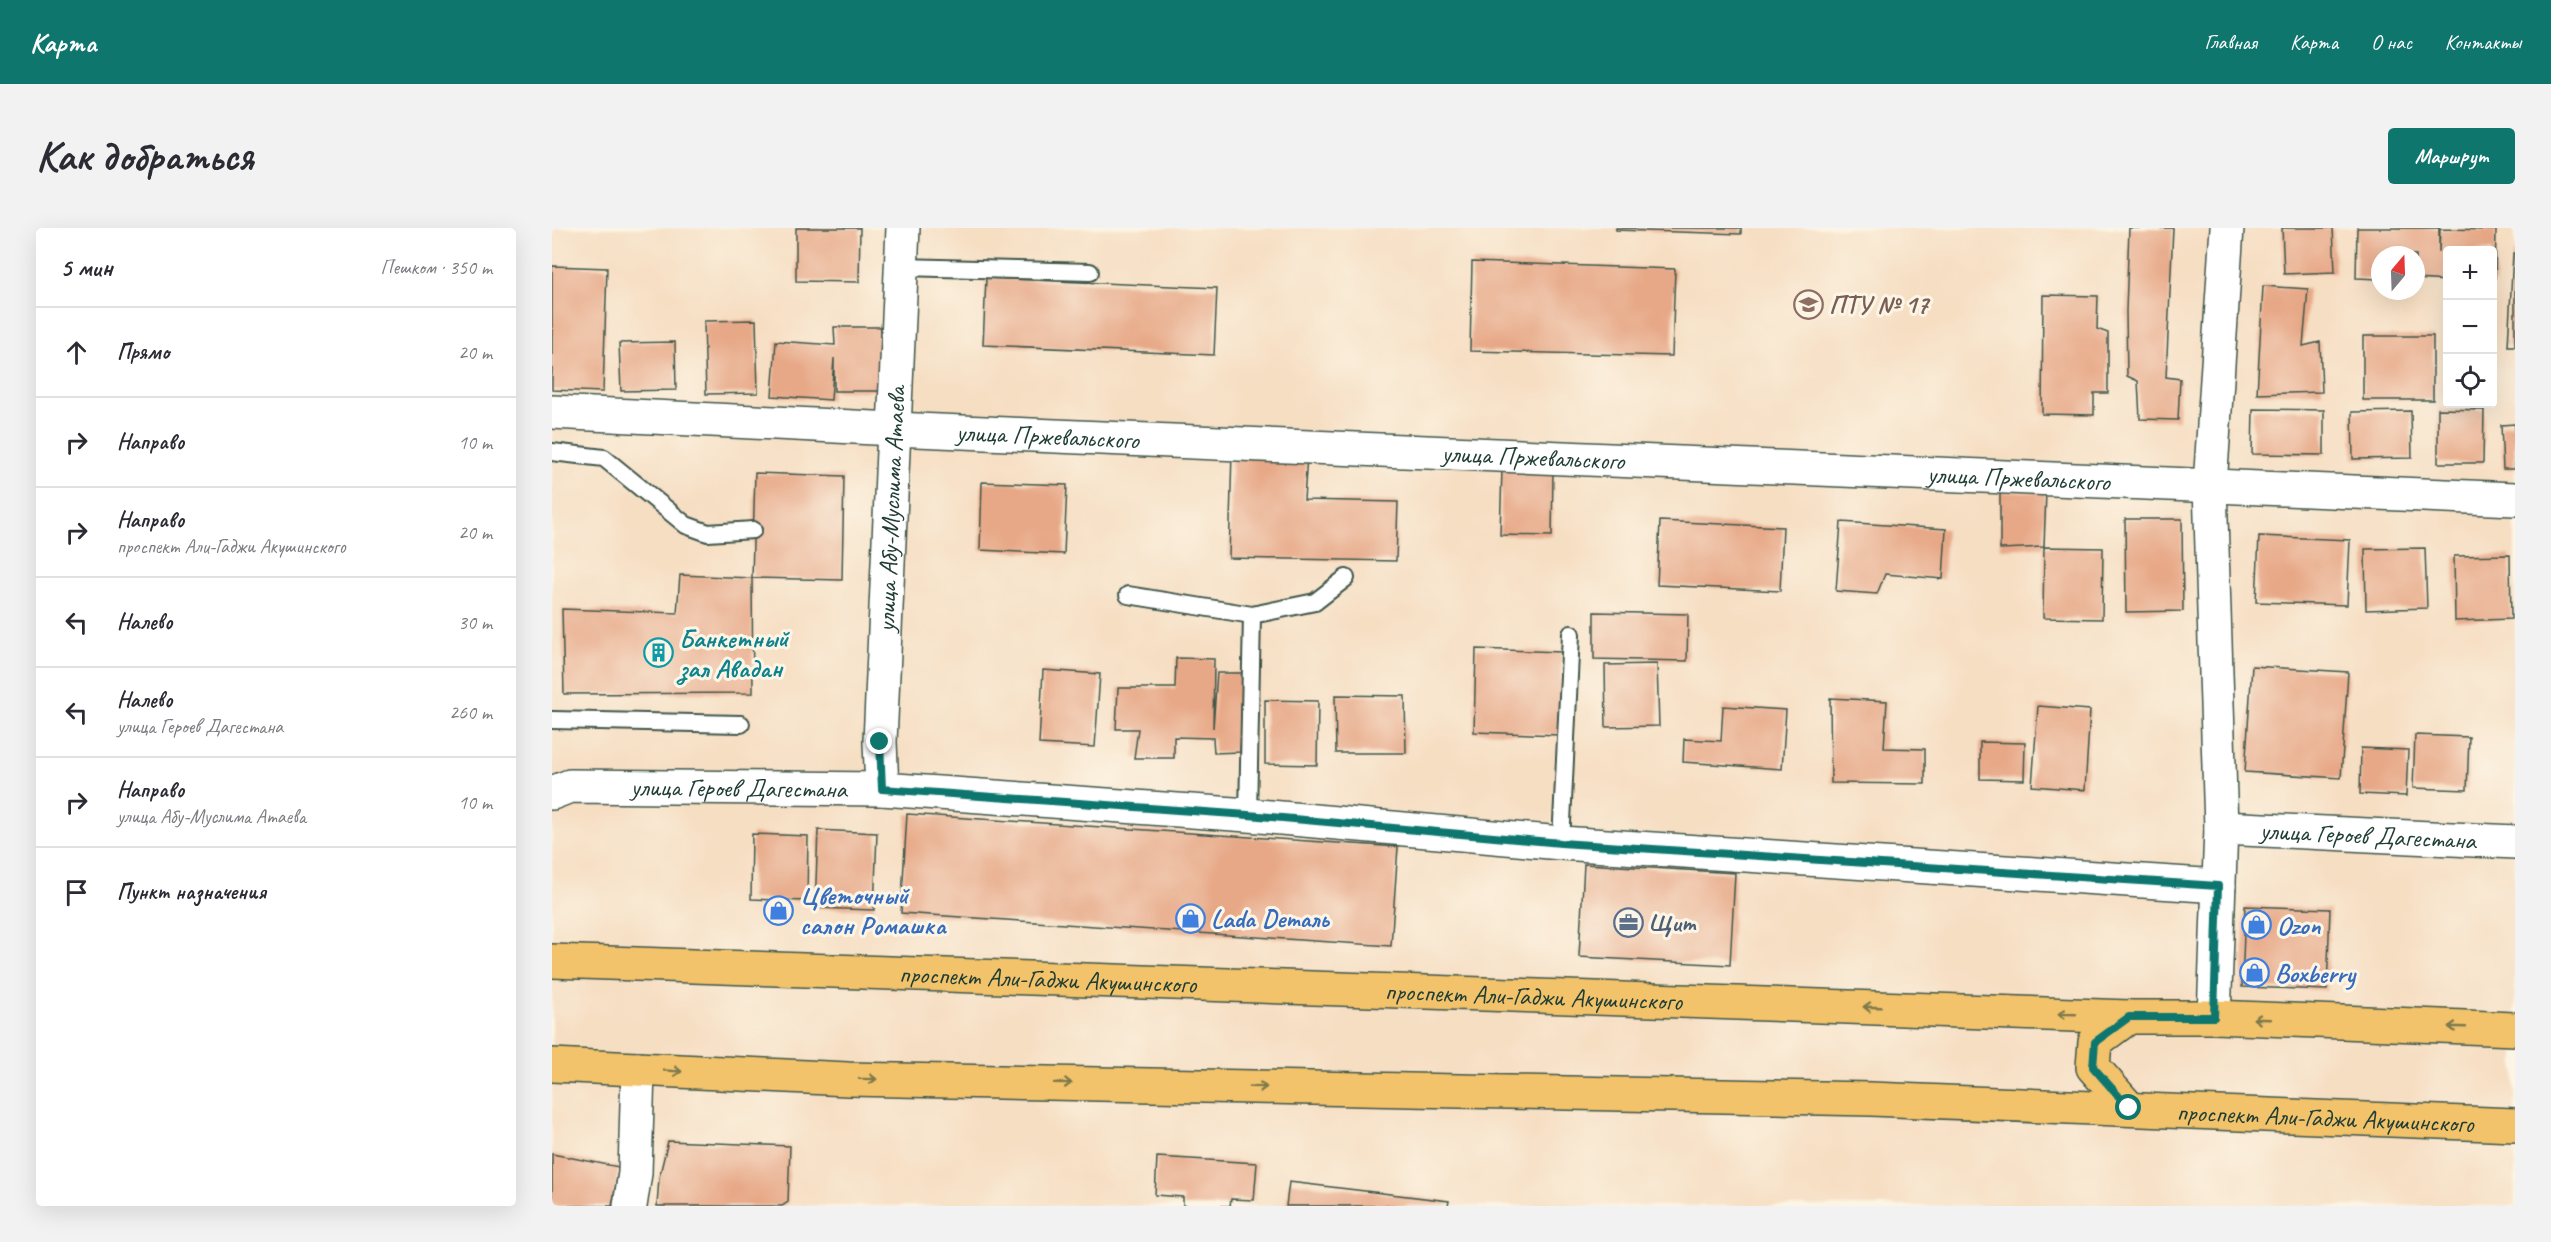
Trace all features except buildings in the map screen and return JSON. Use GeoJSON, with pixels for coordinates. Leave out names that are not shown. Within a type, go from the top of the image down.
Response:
{"type":"FeatureCollection","features":[{"type":"Feature","properties":{"kind":"main road","name":"проспект Али-Гаджи Акушинского"},"geometry":{"type":"LineString","coordinates":[[552,961],[2515,1029]]}},
{"type":"Feature","properties":{"kind":"main road"},"geometry":{"type":"LineString","coordinates":[[2129,1017],[2095,1042],[2093,1067],[2129,1108]]}},
{"type":"Feature","properties":{"kind":"main road","name":"проспект Али-Гаджи Акушинского"},"geometry":{"type":"LineString","coordinates":[[552,1065],[848,1079],[1871,1099],[2515,1125]]}},
{"type":"Feature","properties":{"kind":"street","name":"улица Абу-Муслима Атаева"},"geometry":{"type":"LineString","coordinates":[[882,789],[880,742],[903,228]]}},
{"type":"Feature","properties":{"kind":"street"},"geometry":{"type":"LineString","coordinates":[[2214,1017],[2221,828],[2210,486],[2227,228]]}},
{"type":"Feature","properties":{"kind":"street","name":"улица Пржевальского"},"geometry":{"type":"LineString","coordinates":[[552,411],[894,429],[2515,499]]}},
{"type":"Feature","properties":{"kind":"street","name":"улица Героев Дагестана"},"geometry":{"type":"LineString","coordinates":[[552,794],[570,786],[882,789],[1248,815],[1561,843],[2218,886]]}},
{"type":"Feature","properties":{"kind":"street","name":"улица Героев Дагестана"},"geometry":{"type":"LineString","coordinates":[[2221,828],[2515,842]]}},
{"type":"Feature","properties":{"kind":"street"},"geometry":{"type":"LineString","coordinates":[[630,1206],[635,1173],[638,1069]]}},
{"type":"Feature","properties":{"kind":"lane"},"geometry":{"type":"LineString","coordinates":[[902,267],[1090,272]]}},
{"type":"Feature","properties":{"kind":"lane"},"geometry":{"type":"LineString","coordinates":[[552,452],[604,458],[686,525],[708,533],[753,530]]}},
{"type":"Feature","properties":{"kind":"lane"},"geometry":{"type":"LineString","coordinates":[[1128,596],[1252,615],[1315,602],[1346,578]]}},
{"type":"Feature","properties":{"kind":"lane"},"geometry":{"type":"LineString","coordinates":[[1248,815],[1252,615]]}},
{"type":"Feature","properties":{"kind":"lane"},"geometry":{"type":"LineString","coordinates":[[1561,843],[1571,634]]}},
{"type":"Feature","properties":{"kind":"lane"},"geometry":{"type":"LineString","coordinates":[[552,720],[741,724]]}},
{"type":"Feature","properties":{"kind":"place","name":"ПТУ № 17"},"geometry":{"type":"Point","coordinates":[1808,304]}},
{"type":"Feature","properties":{"kind":"place","name":"Банкетный зал Авадан"},"geometry":{"type":"Point","coordinates":[658,653]}},
{"type":"Feature","properties":{"kind":"place","name":"Цветочный салон Ромашка"},"geometry":{"type":"Point","coordinates":[779,910]}},
{"type":"Feature","properties":{"kind":"place","name":"Lada Dеталь"},"geometry":{"type":"Point","coordinates":[1190,918]}},
{"type":"Feature","properties":{"kind":"place","name":"Щит"},"geometry":{"type":"Point","coordinates":[1628,922]}},
{"type":"Feature","properties":{"kind":"place","name":"Ozon"},"geometry":{"type":"Point","coordinates":[2256,925]}},
{"type":"Feature","properties":{"kind":"place","name":"Boxberry"},"geometry":{"type":"Point","coordinates":[2254,973]}},
{"type":"Feature","properties":{"kind":"route"},"geometry":{"type":"LineString","coordinates":[[880,742],[882,789],[1248,815],[1561,843],[2218,886],[2214,1017],[2129,1017],[2095,1042],[2093,1067],[2129,1108]]}}]}
